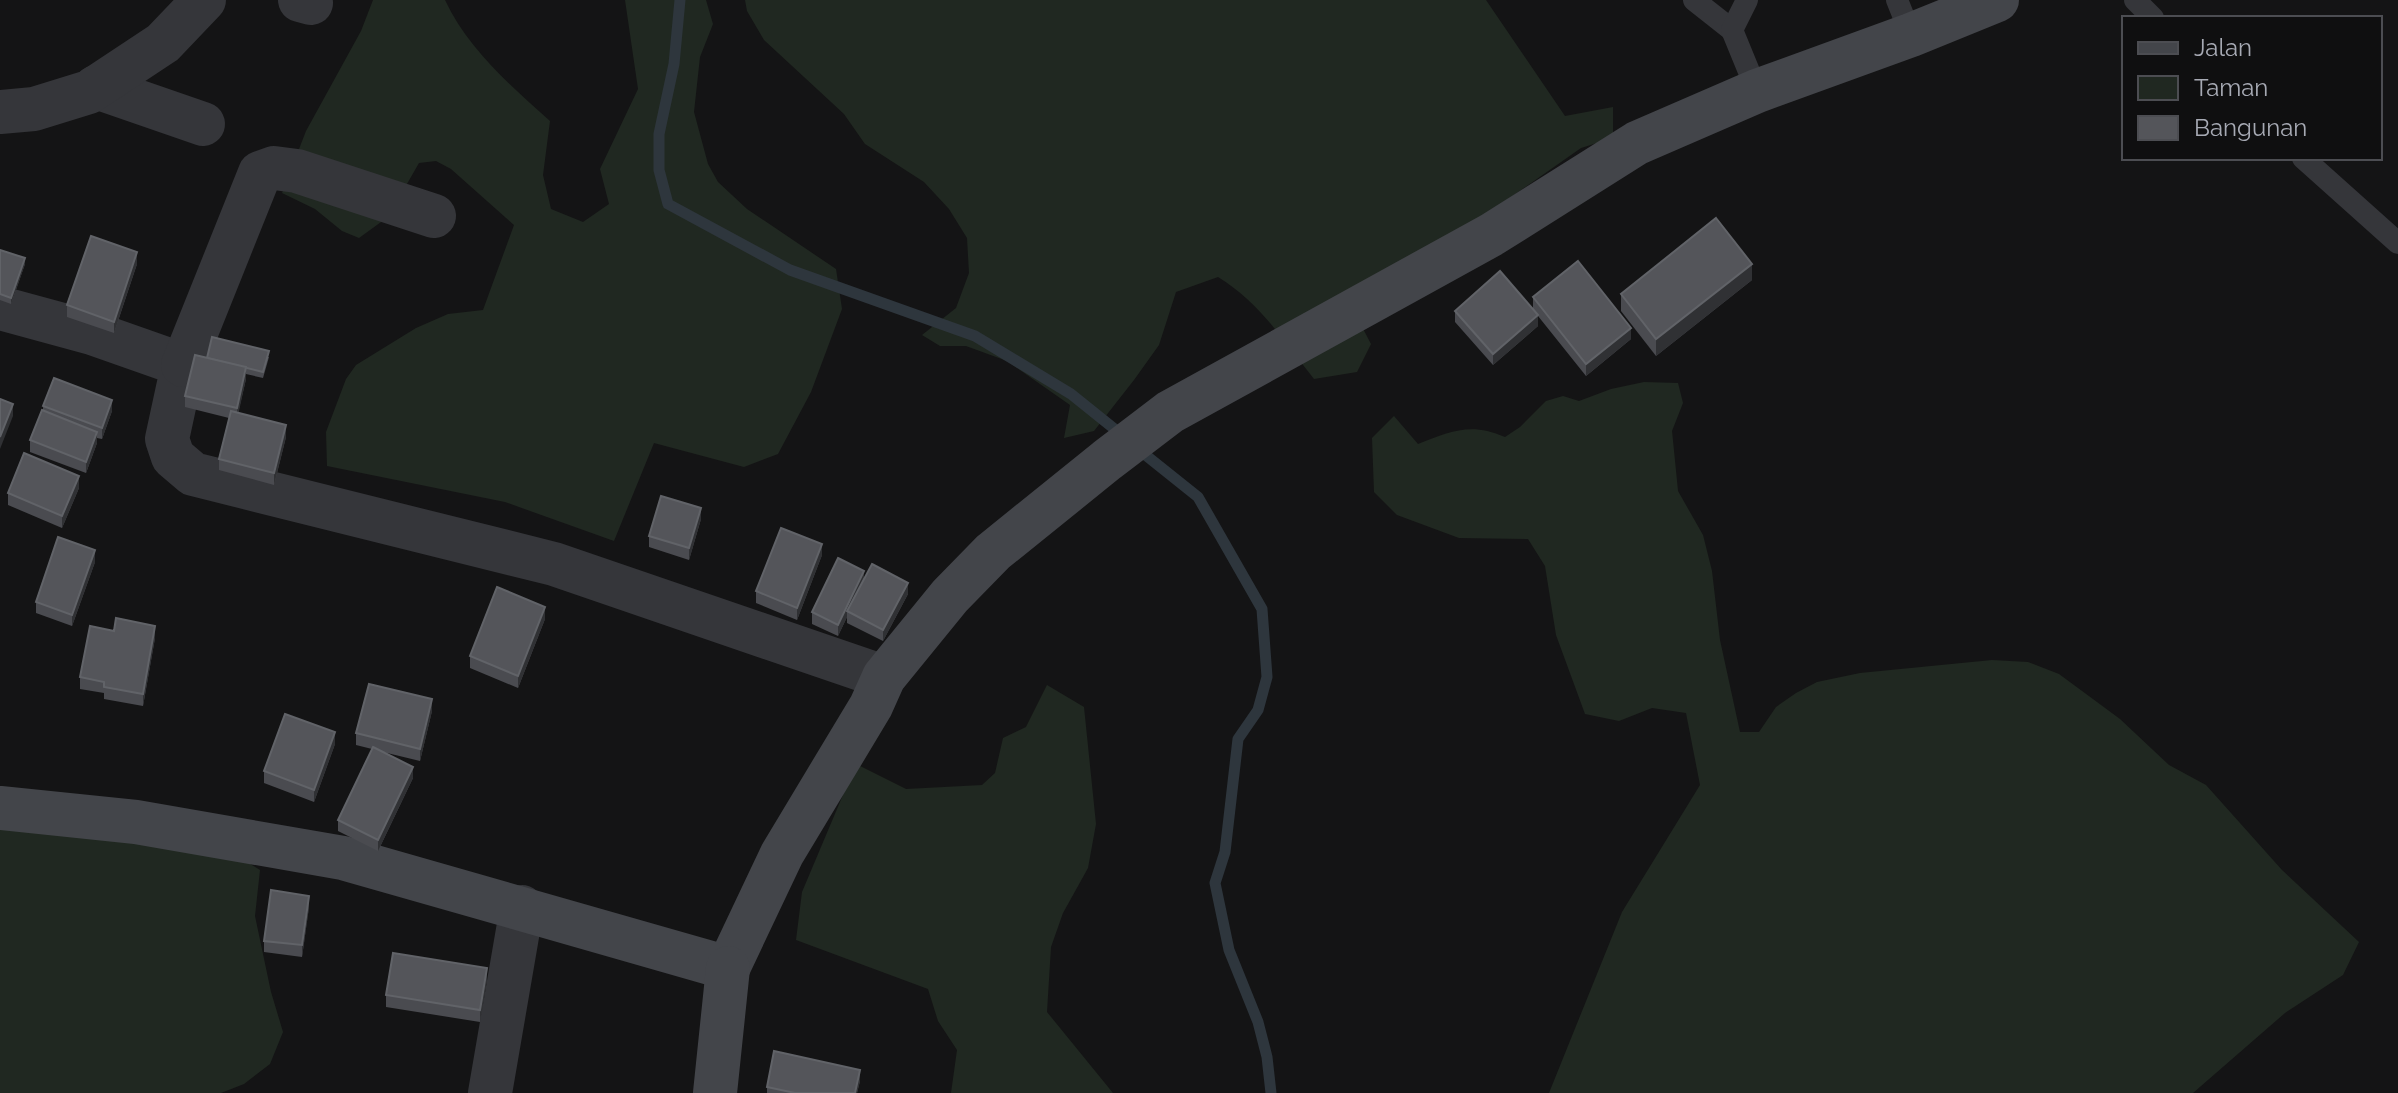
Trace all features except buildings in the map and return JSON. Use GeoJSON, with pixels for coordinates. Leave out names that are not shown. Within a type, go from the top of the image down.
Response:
{"type":"FeatureCollection","features":[{"type":"Feature","properties":{"kind":"main road"},"geometry":{"type":"LineString","coordinates":[[715,1093],[728,968],[782,854],[871,706],[884,677],[950,596],[993,552],[1170,412],[1491,235],[1637,143],[1757,91],[1904,18],[1997,0]]}},
{"type":"Feature","properties":{"kind":"main road"},"geometry":{"type":"LineString","coordinates":[[0,808],[136,822],[343,858],[728,968]]}},
{"type":"Feature","properties":{"kind":"street"},"geometry":{"type":"LineString","coordinates":[[0,112],[34,109],[89,92],[163,43],[204,0]]}},
{"type":"Feature","properties":{"kind":"street"},"geometry":{"type":"LineString","coordinates":[[96,87],[203,124]]}},
{"type":"Feature","properties":{"kind":"street"},"geometry":{"type":"LineString","coordinates":[[434,216],[297,171],[274,168],[260,173],[183,365],[167,439],[173,457],[193,474],[554,564],[884,677]]}},
{"type":"Feature","properties":{"kind":"street"},"geometry":{"type":"LineString","coordinates":[[0,308],[92,333],[183,365]]}},
{"type":"Feature","properties":{"kind":"street"},"geometry":{"type":"LineString","coordinates":[[490,1093],[522,907]]}},
{"type":"Feature","properties":{"kind":"lane"},"geometry":{"type":"LineString","coordinates":[[1694,0],[1732,30],[1757,91]]}},
{"type":"Feature","properties":{"kind":"lane"},"geometry":{"type":"LineString","coordinates":[[1732,30],[1747,0]]}},
{"type":"Feature","properties":{"kind":"lane"},"geometry":{"type":"LineString","coordinates":[[2135,0],[2151,16]]}},
{"type":"Feature","properties":{"kind":"lane"},"geometry":{"type":"LineString","coordinates":[[2305,160],[2398,243]]}},
{"type":"Feature","properties":{"kind":"green space"},"geometry":{"type":"Polygon","coordinates":[[[373,0],[445,0],[465,35],[478,50],[505,80],[550,121],[543,175],[551,209],[583,222],[609,204],[600,169],[638,89],[625,0],[706,0],[713,24],[700,57],[694,112],[708,164],[718,182],[747,209],[836,269],[842,309],[811,392],[778,454],[744,467],[654,443],[614,541],[505,502],[327,466],[326,432],[346,379],[356,365],[416,328],[448,314],[483,310],[514,225],[451,169],[436,161],[419,163],[388,217],[359,238],[342,231],[315,209],[282,193],[306,131],[361,31],[373,0]]]}},
{"type":"Feature","properties":{"kind":"green space"},"geometry":{"type":"Polygon","coordinates":[[[745,0],[1486,0],[1565,116],[1613,107],[1613,138],[1581,148],[1457,235],[1349,302],[1371,344],[1357,372],[1314,379],[1259,311],[1218,277],[1176,292],[1159,345],[1134,380],[1094,431],[1064,438],[1070,405],[1007,361],[966,346],[940,346],[922,335],[956,308],[969,273],[967,238],[949,209],[924,182],[865,144],[844,114],[764,40],[747,11],[745,0]]]}},
{"type":"Feature","properties":{"kind":"green space"},"geometry":{"type":"Polygon","coordinates":[[[1644,382],[1678,383],[1683,403],[1672,431],[1678,491],[1703,535],[1712,571],[1720,640],[1740,732],[1759,732],[1776,707],[1817,682],[1860,673],[1992,660],[2028,662],[2059,674],[2120,719],[2169,765],[2206,785],[2282,870],[2359,942],[2343,975],[2285,1013],[2193,1093],[1549,1093],[1622,912],[1700,785],[1686,713],[1652,708],[1619,721],[1585,714],[1556,635],[1545,566],[1528,539],[1459,538],[1397,515],[1374,492],[1372,438],[1394,416],[1418,444],[1471,429],[1505,437],[1546,401],[1563,396],[1579,401],[1611,389],[1644,382]]]}},
{"type":"Feature","properties":{"kind":"green space"},"geometry":{"type":"Polygon","coordinates":[[[1047,685],[1084,707],[1096,824],[1088,868],[1063,913],[1051,947],[1047,1012],[1113,1093],[951,1093],[957,1050],[938,1021],[928,989],[796,940],[802,892],[856,764],[906,789],[982,785],[995,773],[1003,738],[1026,727],[1047,685]]]}},
{"type":"Feature","properties":{"kind":"green space"},"geometry":{"type":"Polygon","coordinates":[[[0,822],[231,852],[260,870],[255,916],[283,1032],[270,1064],[244,1084],[221,1093],[0,1093],[0,822]]]}},
{"type":"Feature","properties":{"kind":"waterway"},"geometry":{"type":"LineString","coordinates":[[680,0],[674,64],[659,134],[659,170],[668,204],[790,270],[975,336],[1071,394],[1122,435]]}},
{"type":"Feature","properties":{"kind":"waterway"},"geometry":{"type":"LineString","coordinates":[[1138,449],[1198,497],[1262,609],[1267,677],[1258,710],[1238,739],[1225,852],[1215,883],[1229,950],[1258,1022],[1267,1057],[1271,1093]]}}]}
